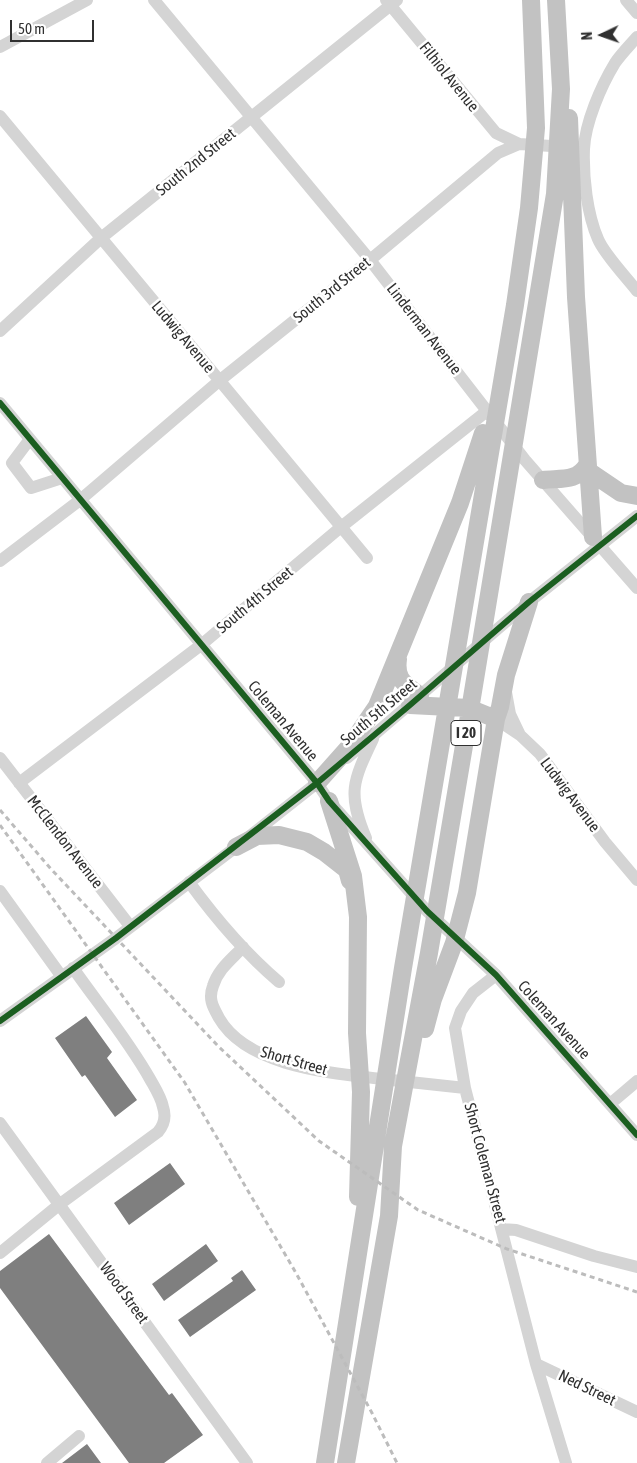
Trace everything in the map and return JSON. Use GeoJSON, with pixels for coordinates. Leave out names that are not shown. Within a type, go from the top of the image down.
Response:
{"type":"FeatureCollection","features":[{"type":"Feature","properties":{"kind":"highway","name":"I 20"},"geometry":{"type":"LineString","coordinates":[[325,1463],[403,968],[508,346],[529,208],[536,128],[531,0]]}},
{"type":"Feature","properties":{"kind":"highway","name":"I 20"},"geometry":{"type":"LineString","coordinates":[[346,1463],[390,1216],[393,1146],[455,801],[555,194],[561,89],[556,0]]}},
{"type":"Feature","properties":{"kind":"highway"},"geometry":{"type":"LineString","coordinates":[[557,18],[568,94],[576,297],[587,468],[596,541]]}},
{"type":"Feature","properties":{"kind":"highway"},"geometry":{"type":"LineString","coordinates":[[317,783],[349,748],[377,706],[460,503],[482,439],[508,346]]}},
{"type":"Feature","properties":{"kind":"highway"},"geometry":{"type":"LineString","coordinates":[[543,480],[575,477],[587,468]]}},
{"type":"Feature","properties":{"kind":"highway"},"geometry":{"type":"LineString","coordinates":[[587,468],[621,494],[637,496]]}},
{"type":"Feature","properties":{"kind":"highway"},"geometry":{"type":"LineString","coordinates":[[393,1146],[433,999],[454,943],[467,893],[496,719],[504,685],[529,602]]}},
{"type":"Feature","properties":{"kind":"highway"},"geometry":{"type":"LineString","coordinates":[[398,656],[397,664],[400,678],[415,701],[469,708],[496,719]]}},
{"type":"Feature","properties":{"kind":"highway"},"geometry":{"type":"LineString","coordinates":[[329,801],[353,876],[358,917],[357,1033],[361,1092],[355,1275]]}},
{"type":"Feature","properties":{"kind":"highway"},"geometry":{"type":"LineString","coordinates":[[236,847],[257,836],[279,835],[307,842],[324,852],[347,870],[358,917]]}},
{"type":"Feature","properties":{"kind":"street"},"geometry":{"type":"LineString","coordinates":[[0,47],[87,0]]}},
{"type":"Feature","properties":{"kind":"street","name":"Linderman Avenue"},"geometry":{"type":"LineString","coordinates":[[154,0],[370,260],[525,460],[637,588]]}},
{"type":"Feature","properties":{"kind":"street"},"geometry":{"type":"LineString","coordinates":[[626,0],[637,13]]}},
{"type":"Feature","properties":{"kind":"street","name":"South 2nd Street"},"geometry":{"type":"LineString","coordinates":[[0,331],[101,238],[391,2]]}},
{"type":"Feature","properties":{"kind":"street","name":"Filhiol Avenue"},"geometry":{"type":"LineString","coordinates":[[391,2],[496,133],[520,144]]}},
{"type":"Feature","properties":{"kind":"street"},"geometry":{"type":"LineString","coordinates":[[635,286],[599,241],[590,217],[584,148],[589,123],[601,90],[616,62],[637,37]]}},
{"type":"Feature","properties":{"kind":"street","name":"Ludwig Avenue"},"geometry":{"type":"LineString","coordinates":[[0,116],[366,558]]}},
{"type":"Feature","properties":{"kind":"street","name":"South 3rd Street"},"geometry":{"type":"LineString","coordinates":[[0,561],[80,500],[219,381],[370,260],[498,153],[520,144],[584,148]]}},
{"type":"Feature","properties":{"kind":"street","name":"Coleman Avenue"},"geometry":{"type":"LineString","coordinates":[[0,403],[317,783],[329,801],[427,911],[496,975],[637,1135]]}},
{"type":"Feature","properties":{"kind":"street","name":"South 4th Street"},"geometry":{"type":"LineString","coordinates":[[19,783],[202,645],[341,527],[487,411]]}},
{"type":"Feature","properties":{"kind":"street"},"geometry":{"type":"LineString","coordinates":[[30,440],[12,463],[31,488],[62,478]]}},
{"type":"Feature","properties":{"kind":"street","name":"South 5th Street"},"geometry":{"type":"LineString","coordinates":[[0,1020],[62,977],[236,847],[317,783],[415,701],[596,541],[637,516]]}},
{"type":"Feature","properties":{"kind":"street"},"geometry":{"type":"LineString","coordinates":[[504,685],[510,714],[520,734]]}},
{"type":"Feature","properties":{"kind":"street","name":"Ludwig Avenue"},"geometry":{"type":"LineString","coordinates":[[496,719],[520,734],[540,754],[605,842],[637,880]]}},
{"type":"Feature","properties":{"kind":"street"},"geometry":{"type":"LineString","coordinates":[[370,847],[356,814],[355,785],[358,770],[375,734]]}},
{"type":"Feature","properties":{"kind":"street","name":"McClendon Avenue"},"geometry":{"type":"LineString","coordinates":[[0,758],[130,926]]}},
{"type":"Feature","properties":{"kind":"street"},"geometry":{"type":"LineString","coordinates":[[189,882],[216,918],[279,982]]}},
{"type":"Feature","properties":{"kind":"street"},"geometry":{"type":"LineString","coordinates":[[0,891],[62,977]]}},
{"type":"Feature","properties":{"kind":"street","name":"Short Street"},"geometry":{"type":"LineString","coordinates":[[243,947],[230,958],[218,975],[210,997],[222,1024],[238,1040],[255,1050],[300,1067],[326,1072],[466,1088]]}},
{"type":"Feature","properties":{"kind":"street"},"geometry":{"type":"LineString","coordinates":[[0,1253],[60,1204],[158,1132],[162,1127],[164,1119],[161,1099],[142,1064],[73,968]]}},
{"type":"Feature","properties":{"kind":"street","name":"Short Coleman Street"},"geometry":{"type":"LineString","coordinates":[[496,975],[473,993],[461,1011],[455,1028],[466,1088],[536,1364],[566,1463]]}},
{"type":"Feature","properties":{"kind":"street"},"geometry":{"type":"LineString","coordinates":[[610,1104],[637,1081]]}},
{"type":"Feature","properties":{"kind":"street","name":"Wood Street"},"geometry":{"type":"LineString","coordinates":[[0,1123],[247,1463]]}},
{"type":"Feature","properties":{"kind":"street"},"geometry":{"type":"LineString","coordinates":[[502,1230],[516,1230],[594,1256],[637,1266]]}},
{"type":"Feature","properties":{"kind":"street","name":"Ned Street"},"geometry":{"type":"LineString","coordinates":[[536,1364],[637,1412]]}},
{"type":"Feature","properties":{"kind":"street"},"geometry":{"type":"LineString","coordinates":[[47,1463],[79,1436]]}},
{"type":"Feature","properties":{"kind":"building"},"geometry":{"type":"Polygon","coordinates":[[[86,1016],[112,1052],[107,1058],[137,1100],[115,1117],[85,1075],[82,1077],[55,1038],[86,1016]]]}},
{"type":"Feature","properties":{"kind":"building"},"geometry":{"type":"Polygon","coordinates":[[[170,1163],[185,1184],[129,1225],[114,1203],[170,1163]]]}},
{"type":"Feature","properties":{"kind":"building"},"geometry":{"type":"Polygon","coordinates":[[[49,1234],[169,1395],[172,1393],[203,1435],[164,1463],[129,1463],[0,1288],[0,1271],[49,1234]]]}},
{"type":"Feature","properties":{"kind":"building"},"geometry":{"type":"Polygon","coordinates":[[[206,1244],[218,1261],[164,1301],[152,1284],[206,1244]]]}},
{"type":"Feature","properties":{"kind":"building"},"geometry":{"type":"Polygon","coordinates":[[[242,1270],[256,1290],[190,1337],[178,1320],[233,1281],[231,1278],[242,1270]]]}},
{"type":"Feature","properties":{"kind":"building"},"geometry":{"type":"Polygon","coordinates":[[[87,1444],[101,1463],[62,1463],[87,1444]]]}},
{"type":"Feature","properties":{"kind":"railway"},"geometry":{"type":"LineString","coordinates":[[0,810],[51,869],[219,1047],[319,1141],[418,1210],[507,1249],[637,1292]]}},
{"type":"Feature","properties":{"kind":"railway"},"geometry":{"type":"LineString","coordinates":[[0,825],[185,1083],[296,1273],[397,1463]]}},
{"type":"Feature","properties":{"kind":"cycle path"},"geometry":{"type":"LineString","coordinates":[[0,403],[317,783],[329,801],[427,911],[496,975],[637,1135]]}},
{"type":"Feature","properties":{"kind":"cycle path"},"geometry":{"type":"LineString","coordinates":[[0,1021],[116,938],[317,783],[529,602],[637,516]]}}]}
